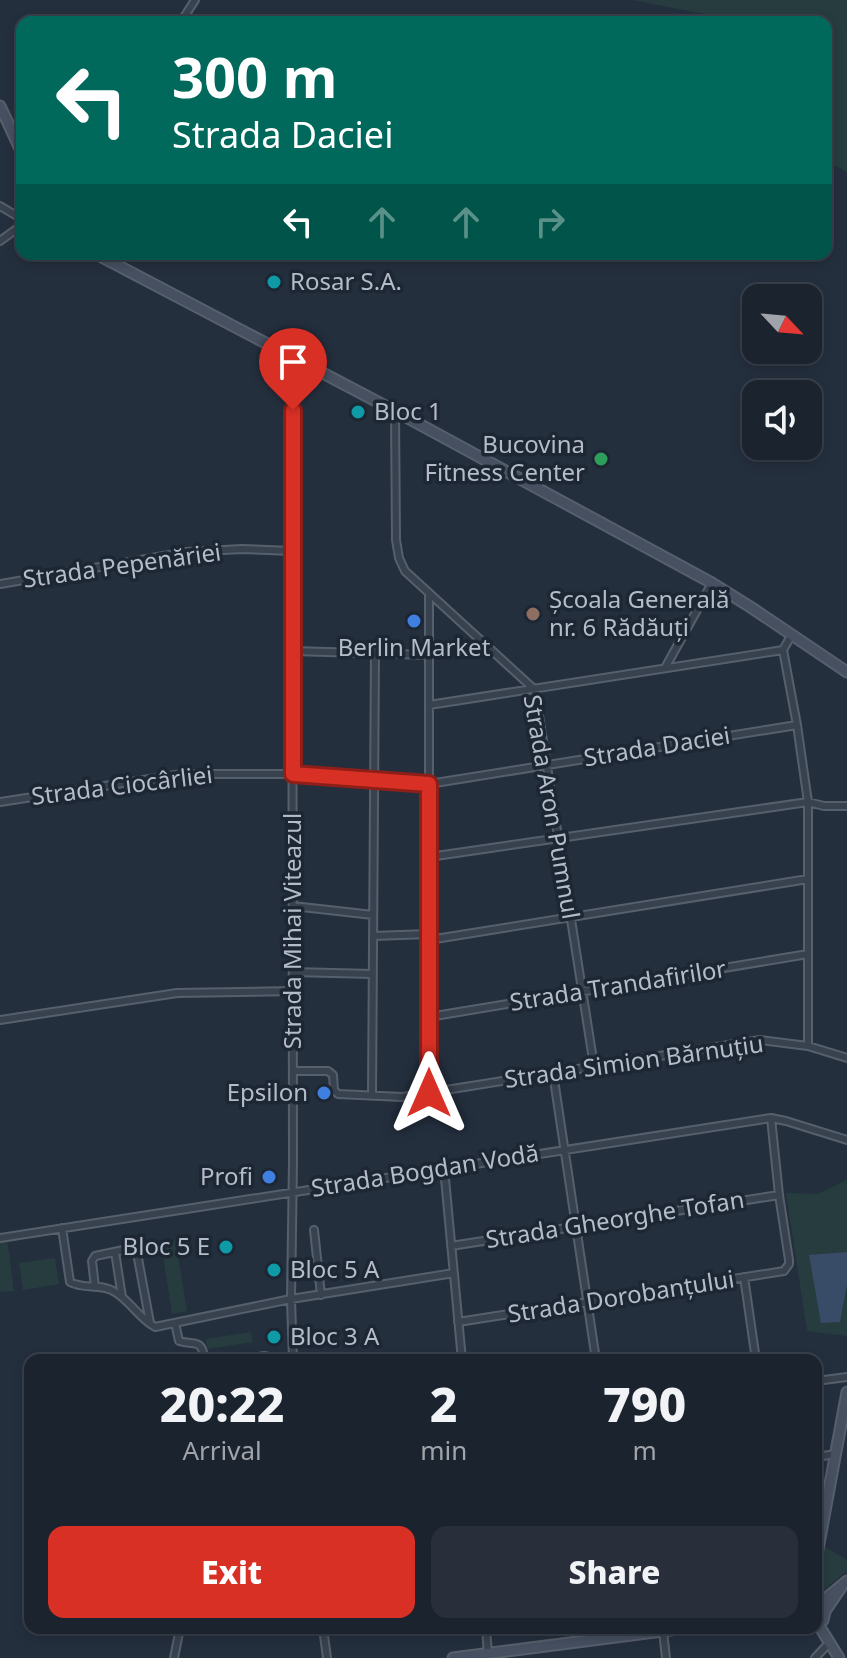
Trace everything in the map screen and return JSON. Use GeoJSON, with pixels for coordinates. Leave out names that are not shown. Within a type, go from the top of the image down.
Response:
{"type":"FeatureCollection","features":[{"type":"Feature","properties":{"kind":"main road"},"geometry":{"type":"LineString","coordinates":[[0,106],[16,140]]}},
{"type":"Feature","properties":{"kind":"main road"},"geometry":{"type":"LineString","coordinates":[[107,260],[712,583],[847,672]]}},
{"type":"Feature","properties":{"kind":"main road"},"geometry":{"type":"LineString","coordinates":[[822,1517],[847,1392]]}},
{"type":"Feature","properties":{"kind":"main road"},"geometry":{"type":"LineString","coordinates":[[822,1604],[844,1584]]}},
{"type":"Feature","properties":{"kind":"main road"},"geometry":{"type":"LineString","coordinates":[[453,1658],[618,1634]]}},
{"type":"Feature","properties":{"kind":"main road"},"geometry":{"type":"LineString","coordinates":[[822,1634],[839,1658]]}},
{"type":"Feature","properties":{"kind":"street"},"geometry":{"type":"LineString","coordinates":[[0,241],[16,227]]}},
{"type":"Feature","properties":{"kind":"street","name":"Strada Mihai Viteazul"},"geometry":{"type":"LineString","coordinates":[[292,357],[293,1354]]}},
{"type":"Feature","properties":{"kind":"street","name":"Strada Aron Pumnul"},"geometry":{"type":"LineString","coordinates":[[395,411],[396,540],[405,571],[535,690],[594,1066]]}},
{"type":"Feature","properties":{"kind":"street","name":"Strada Pepenăriei"},"geometry":{"type":"LineString","coordinates":[[0,584],[187,552],[242,549],[293,551]]}},
{"type":"Feature","properties":{"kind":"street"},"geometry":{"type":"LineString","coordinates":[[665,668],[712,583]]}},
{"type":"Feature","properties":{"kind":"street"},"geometry":{"type":"LineString","coordinates":[[429,595],[429,1093]]}},
{"type":"Feature","properties":{"kind":"street"},"geometry":{"type":"LineString","coordinates":[[792,634],[783,650],[808,802],[808,1046]]}},
{"type":"Feature","properties":{"kind":"street"},"geometry":{"type":"LineString","coordinates":[[429,705],[783,650]]}},
{"type":"Feature","properties":{"kind":"street"},"geometry":{"type":"LineString","coordinates":[[293,651],[429,655]]}},
{"type":"Feature","properties":{"kind":"street"},"geometry":{"type":"LineString","coordinates":[[372,1096],[375,653]]}},
{"type":"Feature","properties":{"kind":"street","name":"Strada Daciei"},"geometry":{"type":"LineString","coordinates":[[374,779],[429,784],[797,725]]}},
{"type":"Feature","properties":{"kind":"street","name":"Strada Ciocârliei"},"geometry":{"type":"LineString","coordinates":[[0,802],[182,774],[293,774],[374,779]]}},
{"type":"Feature","properties":{"kind":"street"},"geometry":{"type":"LineString","coordinates":[[429,857],[808,802],[847,806]]}},
{"type":"Feature","properties":{"kind":"street"},"geometry":{"type":"LineString","coordinates":[[373,936],[429,937],[808,879]]}},
{"type":"Feature","properties":{"kind":"street"},"geometry":{"type":"LineString","coordinates":[[293,906],[373,915]]}},
{"type":"Feature","properties":{"kind":"street","name":"Strada Trandafirilor"},"geometry":{"type":"LineString","coordinates":[[429,1017],[808,954]]}},
{"type":"Feature","properties":{"kind":"street"},"geometry":{"type":"LineString","coordinates":[[293,972],[373,974]]}},
{"type":"Feature","properties":{"kind":"street"},"geometry":{"type":"LineString","coordinates":[[0,1020],[177,993],[293,991]]}},
{"type":"Feature","properties":{"kind":"street","name":"Strada Simion Bărnuțiu"},"geometry":{"type":"LineString","coordinates":[[293,1071],[328,1071],[333,1075],[334,1090],[338,1094],[402,1097],[760,1040],[808,1046],[847,1058]]}},
{"type":"Feature","properties":{"kind":"street"},"geometry":{"type":"LineString","coordinates":[[553,1073],[595,1354]]}},
{"type":"Feature","properties":{"kind":"street"},"geometry":{"type":"LineString","coordinates":[[771,1118],[779,1195]]}},
{"type":"Feature","properties":{"kind":"street","name":"Strada Bogdan Vodă"},"geometry":{"type":"LineString","coordinates":[[0,1238],[771,1118],[847,1140]]}},
{"type":"Feature","properties":{"kind":"street"},"geometry":{"type":"LineString","coordinates":[[444,1168],[461,1354]]}},
{"type":"Feature","properties":{"kind":"street","name":"Strada Gheorghe Tofan"},"geometry":{"type":"LineString","coordinates":[[451,1246],[779,1195]]}},
{"type":"Feature","properties":{"kind":"street","name":"Strada Dorobanțului"},"geometry":{"type":"LineString","coordinates":[[458,1322],[784,1271],[789,1260],[779,1195]]}},
{"type":"Feature","properties":{"kind":"street"},"geometry":{"type":"LineString","coordinates":[[62,1228],[70,1282],[83,1288],[112,1290],[155,1327],[291,1299],[454,1273]]}},
{"type":"Feature","properties":{"kind":"street"},"geometry":{"type":"LineString","coordinates":[[314,1230],[321,1295]]}},
{"type":"Feature","properties":{"kind":"street"},"geometry":{"type":"LineString","coordinates":[[95,1287],[93,1259],[98,1255],[130,1248],[137,1253],[150,1324]]}},
{"type":"Feature","properties":{"kind":"street"},"geometry":{"type":"LineString","coordinates":[[115,1252],[122,1297]]}},
{"type":"Feature","properties":{"kind":"street"},"geometry":{"type":"LineString","coordinates":[[744,1277],[755,1354]]}},
{"type":"Feature","properties":{"kind":"street"},"geometry":{"type":"LineString","coordinates":[[175,1323],[179,1341],[200,1345],[204,1354]]}},
{"type":"Feature","properties":{"kind":"street"},"geometry":{"type":"LineString","coordinates":[[822,1380],[847,1377]]}},
{"type":"Feature","properties":{"kind":"street"},"geometry":{"type":"LineString","coordinates":[[822,1456],[836,1454]]}},
{"type":"Feature","properties":{"kind":"street"},"geometry":{"type":"LineString","coordinates":[[174,1658],[179,1634]]}},
{"type":"Feature","properties":{"kind":"street"},"geometry":{"type":"LineString","coordinates":[[324,1634],[327,1658]]}},
{"type":"Feature","properties":{"kind":"street"},"geometry":{"type":"LineString","coordinates":[[486,1634],[488,1654]]}},
{"type":"Feature","properties":{"kind":"street"},"geometry":{"type":"LineString","coordinates":[[663,1634],[666,1658]]}},
{"type":"Feature","properties":{"kind":"street"},"geometry":{"type":"LineString","coordinates":[[815,1658],[829,1643]]}},
{"type":"Feature","properties":{"kind":"green space"},"geometry":{"type":"Polygon","coordinates":[[[632,0],[847,0],[847,172],[832,164],[832,16],[716,16],[632,0]]]}},
{"type":"Feature","properties":{"kind":"green space"},"geometry":{"type":"Polygon","coordinates":[[[847,1180],[847,1336],[807,1331],[786,1193],[818,1194],[847,1180]]]}},
{"type":"Feature","properties":{"kind":"green space"},"geometry":{"type":"Polygon","coordinates":[[[7,1239],[14,1291],[0,1292],[0,1240],[7,1239]]]}},
{"type":"Feature","properties":{"kind":"green space"},"geometry":{"type":"Polygon","coordinates":[[[181,1240],[183,1254],[178,1255],[187,1311],[172,1314],[161,1243],[181,1240]]]}},
{"type":"Feature","properties":{"kind":"green space"},"geometry":{"type":"Polygon","coordinates":[[[55,1258],[59,1284],[23,1290],[19,1263],[55,1258]]]}},
{"type":"Feature","properties":{"kind":"green space"},"geometry":{"type":"Polygon","coordinates":[[[251,1332],[253,1342],[207,1349],[206,1339],[251,1332]]]}},
{"type":"Feature","properties":{"kind":"green space"},"geometry":{"type":"Polygon","coordinates":[[[824,1546],[847,1560],[847,1571],[822,1592],[824,1546]]]}},
{"type":"Feature","properties":{"kind":"water"},"geometry":{"type":"Polygon","coordinates":[[[847,1252],[847,1284],[840,1322],[821,1323],[809,1255],[847,1252]]]}},
{"type":"Feature","properties":{"kind":"place","name":"Rosar S.A."},"geometry":{"type":"Point","coordinates":[274,282]}},
{"type":"Feature","properties":{"kind":"place","name":"Bloc 1"},"geometry":{"type":"Point","coordinates":[358,412]}},
{"type":"Feature","properties":{"kind":"place","name":"Bucovina Fitness Center"},"geometry":{"type":"Point","coordinates":[601,459]}},
{"type":"Feature","properties":{"kind":"place","name":"Școala Generală nr. 6 Rădăuți"},"geometry":{"type":"Point","coordinates":[533,614]}},
{"type":"Feature","properties":{"kind":"place","name":"Berlin Market"},"geometry":{"type":"Point","coordinates":[414,621]}},
{"type":"Feature","properties":{"kind":"place","name":"Epsilon"},"geometry":{"type":"Point","coordinates":[324,1093]}},
{"type":"Feature","properties":{"kind":"place","name":"Profi"},"geometry":{"type":"Point","coordinates":[269,1177]}},
{"type":"Feature","properties":{"kind":"place","name":"Bloc 5 E"},"geometry":{"type":"Point","coordinates":[226,1247]}},
{"type":"Feature","properties":{"kind":"place","name":"Bloc 5 A"},"geometry":{"type":"Point","coordinates":[274,1270]}},
{"type":"Feature","properties":{"kind":"place","name":"Bloc 3 A"},"geometry":{"type":"Point","coordinates":[274,1337]}},
{"type":"Feature","properties":{"kind":"route"},"geometry":{"type":"LineString","coordinates":[[293,410],[293,774],[429,784],[429,1093]]}}]}
